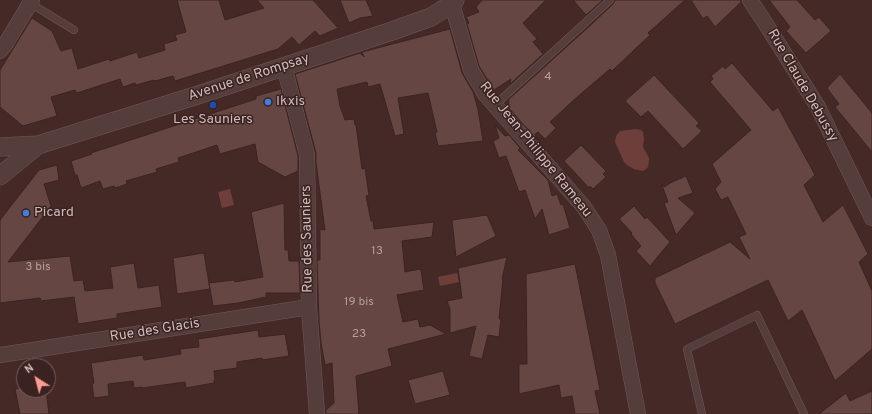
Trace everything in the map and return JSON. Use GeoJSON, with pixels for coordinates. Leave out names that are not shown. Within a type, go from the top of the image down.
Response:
{"type":"FeatureCollection","features":[{"type":"Feature","properties":{"kind":"street","name":"Rue Claude Debussy"},"geometry":{"type":"LineString","coordinates":[[750,0],[818,107],[872,218]]}},
{"type":"Feature","properties":{"kind":"street"},"geometry":{"type":"LineString","coordinates":[[0,51],[31,2]]}},
{"type":"Feature","properties":{"kind":"street","name":"Rue Jean-Philippe Rameau"},"geometry":{"type":"LineString","coordinates":[[454,2],[471,70],[485,94],[584,207],[599,230],[608,255],[638,414]]}},
{"type":"Feature","properties":{"kind":"street","name":"Avenue de Rompsay"},"geometry":{"type":"LineString","coordinates":[[0,147],[38,146],[392,31],[431,17],[454,2]]}},
{"type":"Feature","properties":{"kind":"street","name":"Rue des Sauniers"},"geometry":{"type":"LineString","coordinates":[[284,66],[307,155],[309,307],[317,414]]}},
{"type":"Feature","properties":{"kind":"street","name":"Avenue de Rompsay"},"geometry":{"type":"LineString","coordinates":[[0,176],[38,146]]}},
{"type":"Feature","properties":{"kind":"street","name":"Rue des Glacis"},"geometry":{"type":"LineString","coordinates":[[0,355],[309,307]]}},
{"type":"Feature","properties":{"kind":"lane"},"geometry":{"type":"LineString","coordinates":[[495,105],[610,0]]}},
{"type":"Feature","properties":{"kind":"lane"},"geometry":{"type":"LineString","coordinates":[[31,2],[74,30]]}},
{"type":"Feature","properties":{"kind":"lane"},"geometry":{"type":"LineString","coordinates":[[702,414],[687,349],[757,315],[804,414]]}},
{"type":"Feature","properties":{"kind":"shaded area"},"geometry":{"type":"Polygon","coordinates":[[[636,129],[643,132],[643,147],[649,158],[648,167],[643,171],[634,169],[624,162],[615,142],[616,136],[620,131],[636,129]]]}},
{"type":"Feature","properties":{"kind":"shaded area"},"geometry":{"type":"Polygon","coordinates":[[[230,189],[234,205],[222,208],[218,192],[230,189]]]}},
{"type":"Feature","properties":{"kind":"shaded area"},"geometry":{"type":"Polygon","coordinates":[[[457,273],[459,282],[440,286],[438,277],[457,273]]]}},
{"type":"Feature","properties":{"kind":"building"},"geometry":{"type":"Polygon","coordinates":[[[177,0],[219,0],[225,20],[264,8],[257,0],[313,0],[338,28],[320,36],[315,31],[299,45],[292,37],[278,49],[175,81],[173,76],[136,85],[135,83],[123,87],[120,79],[77,93],[75,90],[51,97],[57,116],[23,126],[0,107],[0,70],[32,18],[52,31],[61,51],[72,48],[78,69],[137,52],[139,58],[165,50],[164,44],[177,40],[175,35],[186,32],[177,0]]]}},
{"type":"Feature","properties":{"kind":"building"},"geometry":{"type":"Polygon","coordinates":[[[340,0],[366,0],[373,16],[360,18],[349,23],[340,0]]]}},
{"type":"Feature","properties":{"kind":"building"},"geometry":{"type":"Polygon","coordinates":[[[482,0],[546,0],[523,23],[537,39],[533,42],[543,54],[510,84],[511,79],[494,90],[479,66],[467,24],[469,23],[466,17],[479,12],[476,7],[482,0]]]}},
{"type":"Feature","properties":{"kind":"building"},"geometry":{"type":"Polygon","coordinates":[[[573,0],[603,0],[586,15],[573,0]]]}},
{"type":"Feature","properties":{"kind":"building"},"geometry":{"type":"Polygon","coordinates":[[[615,0],[685,0],[648,33],[650,35],[612,71],[610,69],[550,122],[556,128],[545,139],[538,132],[535,134],[537,140],[508,107],[509,99],[593,23],[613,4],[615,0]]]}},
{"type":"Feature","properties":{"kind":"building"},"geometry":{"type":"Polygon","coordinates":[[[691,0],[741,0],[741,2],[715,27],[707,16],[703,19],[691,0]]]}},
{"type":"Feature","properties":{"kind":"building"},"geometry":{"type":"Polygon","coordinates":[[[769,0],[797,0],[815,20],[819,17],[831,31],[806,53],[786,31],[790,27],[769,0]]]}},
{"type":"Feature","properties":{"kind":"building"},"geometry":{"type":"Polygon","coordinates":[[[450,29],[462,73],[473,92],[478,109],[483,141],[438,146],[435,133],[437,132],[428,93],[398,98],[404,134],[395,136],[380,84],[368,87],[367,82],[337,89],[340,106],[345,120],[354,119],[356,125],[362,169],[365,168],[369,195],[366,196],[374,229],[434,222],[432,237],[402,241],[405,272],[420,269],[424,290],[397,295],[403,322],[418,319],[420,327],[430,325],[446,334],[388,349],[392,366],[356,376],[359,414],[326,414],[326,410],[334,403],[332,363],[325,365],[321,343],[317,260],[320,260],[320,229],[325,230],[316,153],[295,74],[360,53],[364,57],[362,52],[450,29]]]}},
{"type":"Feature","properties":{"kind":"building"},"geometry":{"type":"Polygon","coordinates":[[[732,63],[773,111],[778,107],[815,175],[804,185],[823,222],[843,205],[868,254],[859,262],[872,291],[872,349],[835,381],[802,310],[788,321],[768,280],[675,324],[655,283],[655,278],[730,242],[750,259],[739,237],[746,234],[728,197],[721,200],[715,189],[721,182],[712,164],[751,130],[710,82],[713,79],[711,76],[723,66],[725,69],[732,63]]]}},
{"type":"Feature","properties":{"kind":"building"},"geometry":{"type":"Polygon","coordinates":[[[840,74],[872,113],[872,152],[835,107],[839,104],[827,88],[840,74]]]}},
{"type":"Feature","properties":{"kind":"building"},"geometry":{"type":"Polygon","coordinates":[[[654,75],[699,123],[696,126],[702,131],[683,149],[648,111],[641,117],[625,101],[654,75]]]}},
{"type":"Feature","properties":{"kind":"building"},"geometry":{"type":"Polygon","coordinates":[[[281,89],[298,156],[298,171],[285,177],[258,162],[255,144],[220,154],[217,145],[178,158],[179,162],[156,169],[157,172],[126,181],[127,184],[115,188],[114,186],[103,189],[100,181],[81,188],[77,175],[75,175],[71,161],[92,154],[91,153],[256,99],[256,96],[281,89]]]}},
{"type":"Feature","properties":{"kind":"building"},"geometry":{"type":"Polygon","coordinates":[[[495,125],[505,136],[509,135],[520,148],[518,150],[548,180],[552,196],[557,194],[561,205],[563,204],[570,228],[549,235],[542,209],[535,219],[525,190],[519,192],[506,156],[499,158],[493,141],[499,138],[495,125]]]}},
{"type":"Feature","properties":{"kind":"building"},"geometry":{"type":"Polygon","coordinates":[[[581,145],[606,171],[603,174],[606,177],[593,189],[590,186],[589,188],[564,161],[581,145]]]}},
{"type":"Feature","properties":{"kind":"building"},"geometry":{"type":"Polygon","coordinates":[[[57,165],[59,180],[44,184],[51,206],[8,262],[70,256],[74,281],[83,280],[85,291],[113,288],[110,267],[134,263],[138,288],[159,285],[162,307],[117,314],[117,318],[78,324],[74,297],[41,301],[40,298],[0,303],[0,220],[39,170],[57,165]]]}},
{"type":"Feature","properties":{"kind":"building"},"geometry":{"type":"Polygon","coordinates":[[[686,176],[693,193],[678,198],[695,213],[676,235],[664,203],[668,202],[662,185],[665,187],[670,183],[686,176]]]}},
{"type":"Feature","properties":{"kind":"building"},"geometry":{"type":"Polygon","coordinates":[[[284,203],[285,250],[288,250],[289,261],[299,261],[300,293],[266,293],[266,297],[238,303],[213,306],[209,283],[234,280],[235,282],[263,277],[251,212],[284,203]]]}},
{"type":"Feature","properties":{"kind":"building"},"geometry":{"type":"Polygon","coordinates":[[[634,206],[645,219],[647,217],[670,242],[650,266],[636,251],[641,246],[631,234],[632,233],[619,219],[634,206]]]}},
{"type":"Feature","properties":{"kind":"building"},"geometry":{"type":"Polygon","coordinates":[[[487,215],[496,236],[456,257],[452,220],[487,215]]]}},
{"type":"Feature","properties":{"kind":"building"},"geometry":{"type":"Polygon","coordinates":[[[204,253],[210,289],[177,294],[173,258],[204,253]]]}},
{"type":"Feature","properties":{"kind":"building"},"geometry":{"type":"Polygon","coordinates":[[[507,257],[502,279],[499,337],[488,335],[482,359],[469,356],[476,326],[450,333],[450,309],[447,301],[462,298],[458,268],[507,257]]]}},
{"type":"Feature","properties":{"kind":"building"},"geometry":{"type":"Polygon","coordinates":[[[575,264],[600,390],[595,391],[600,414],[575,414],[572,396],[561,398],[559,385],[519,394],[519,364],[527,364],[526,274],[575,264]]]}},
{"type":"Feature","properties":{"kind":"building"},"geometry":{"type":"Polygon","coordinates":[[[258,330],[259,337],[285,334],[289,356],[237,362],[237,368],[214,371],[214,383],[186,388],[185,382],[142,388],[134,388],[133,381],[108,384],[109,396],[94,398],[92,384],[94,383],[91,363],[143,355],[144,360],[181,354],[180,349],[199,347],[198,339],[258,330]]]}},
{"type":"Feature","properties":{"kind":"building"},"geometry":{"type":"Polygon","coordinates":[[[443,371],[450,395],[415,404],[408,380],[443,371]]]}},
{"type":"Feature","properties":{"kind":"building"},"geometry":{"type":"Polygon","coordinates":[[[872,391],[872,414],[819,414],[846,393],[850,401],[872,391]]]}},
{"type":"Feature","properties":{"kind":"building"},"geometry":{"type":"Polygon","coordinates":[[[17,398],[47,398],[49,414],[20,414],[17,398]]]}},
{"type":"Feature","properties":{"kind":"place","name":"Ikxis"},"geometry":{"type":"Point","coordinates":[268,102]}},
{"type":"Feature","properties":{"kind":"place","name":"Les Sauniers"},"geometry":{"type":"Point","coordinates":[213,105]}},
{"type":"Feature","properties":{"kind":"place","name":"Picard"},"geometry":{"type":"Point","coordinates":[26,213]}}]}
